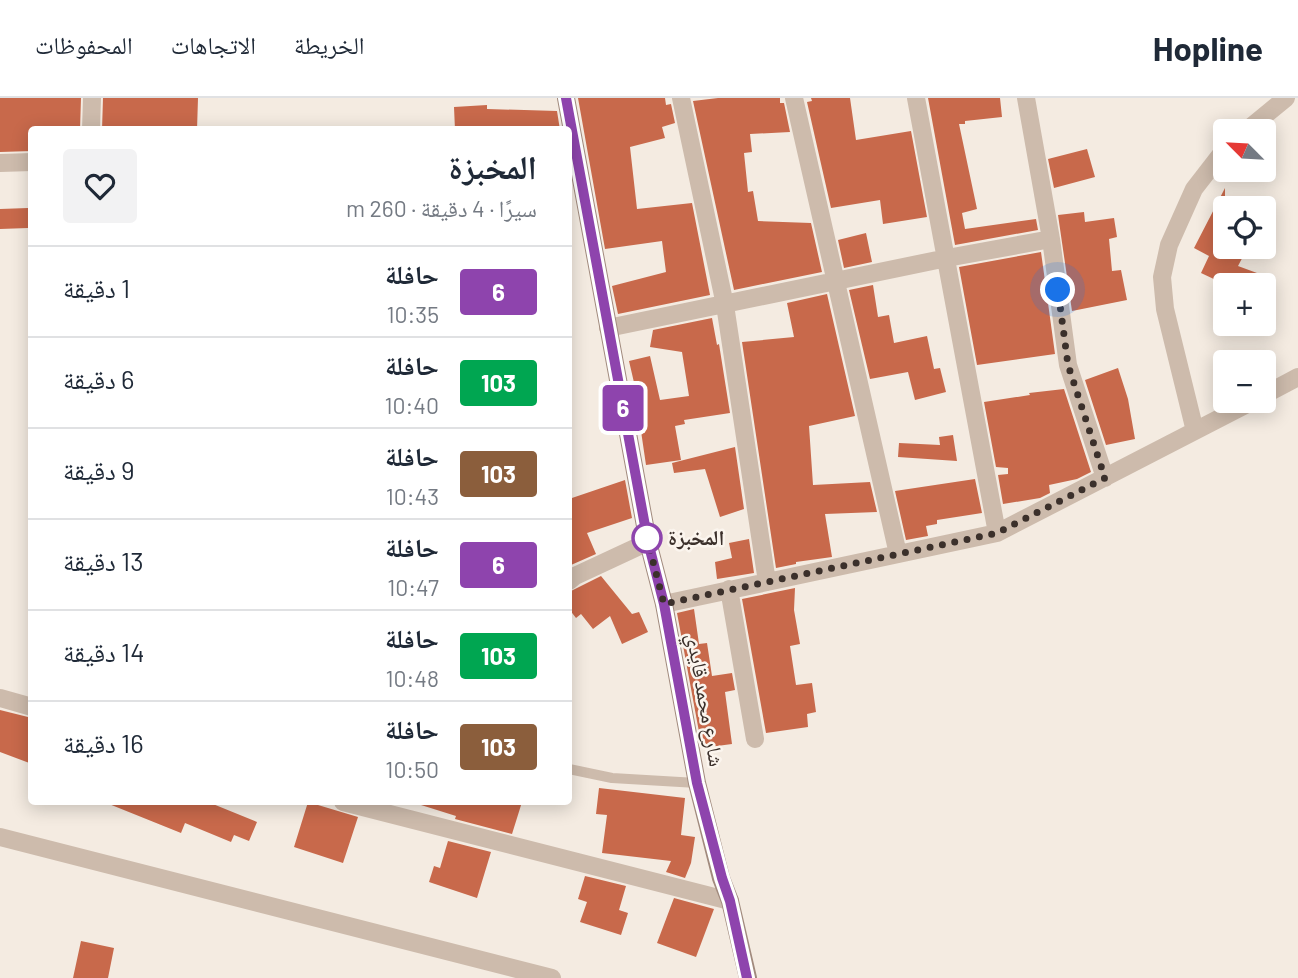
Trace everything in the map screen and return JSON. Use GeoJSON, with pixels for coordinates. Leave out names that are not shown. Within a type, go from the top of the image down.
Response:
{"type":"FeatureCollection","features":[{"type":"Feature","properties":{"kind":"main road","name":"شارع محمد قايدي"},"geometry":{"type":"LineString","coordinates":[[566,98],[571,126]]}},
{"type":"Feature","properties":{"kind":"main road","name":"شارع محمد قايدي"},"geometry":{"type":"LineString","coordinates":[[572,131],[648,542],[664,604],[697,783],[730,901],[747,978]]}},
{"type":"Feature","properties":{"kind":"street"},"geometry":{"type":"LineString","coordinates":[[91,126],[92,98]]}},
{"type":"Feature","properties":{"kind":"street"},"geometry":{"type":"LineString","coordinates":[[681,98],[725,305],[767,582]]}},
{"type":"Feature","properties":{"kind":"street"},"geometry":{"type":"LineString","coordinates":[[794,98],[898,554]]}},
{"type":"Feature","properties":{"kind":"street"},"geometry":{"type":"LineString","coordinates":[[916,98],[997,533]]}},
{"type":"Feature","properties":{"kind":"street"},"geometry":{"type":"LineString","coordinates":[[1026,98],[1051,239],[1068,365],[1105,478]]}},
{"type":"Feature","properties":{"kind":"street"},"geometry":{"type":"LineString","coordinates":[[1261,119],[1286,98]]}},
{"type":"Feature","properties":{"kind":"street"},"geometry":{"type":"LineString","coordinates":[[0,163],[28,162]]}},
{"type":"Feature","properties":{"kind":"street"},"geometry":{"type":"LineString","coordinates":[[1195,431],[1165,309],[1162,277],[1170,245],[1194,189],[1213,164]]}},
{"type":"Feature","properties":{"kind":"street"},"geometry":{"type":"LineString","coordinates":[[608,328],[1051,239]]}},
{"type":"Feature","properties":{"kind":"street"},"geometry":{"type":"LineString","coordinates":[[1276,389],[1298,377]]}},
{"type":"Feature","properties":{"kind":"street"},"geometry":{"type":"LineString","coordinates":[[664,604],[997,533],[1230,413]]}},
{"type":"Feature","properties":{"kind":"street"},"geometry":{"type":"LineString","coordinates":[[572,578],[648,542]]}},
{"type":"Feature","properties":{"kind":"street"},"geometry":{"type":"LineString","coordinates":[[729,589],[755,739]]}},
{"type":"Feature","properties":{"kind":"street"},"geometry":{"type":"LineString","coordinates":[[0,698],[28,706]]}},
{"type":"Feature","properties":{"kind":"street"},"geometry":{"type":"LineString","coordinates":[[355,805],[730,901]]}},
{"type":"Feature","properties":{"kind":"street"},"geometry":{"type":"LineString","coordinates":[[0,837],[552,978]]}},
{"type":"Feature","properties":{"kind":"lane"},"geometry":{"type":"LineString","coordinates":[[555,98],[566,98]]}},
{"type":"Feature","properties":{"kind":"lane"},"geometry":{"type":"LineString","coordinates":[[572,770],[612,778],[697,783]]}},
{"type":"Feature","properties":{"kind":"building"},"geometry":{"type":"Polygon","coordinates":[[[0,98],[81,98],[80,126],[28,126],[28,151],[0,152],[0,98]]]}},
{"type":"Feature","properties":{"kind":"building"},"geometry":{"type":"Polygon","coordinates":[[[103,98],[198,98],[197,126],[102,126],[103,98]]]}},
{"type":"Feature","properties":{"kind":"building"},"geometry":{"type":"Polygon","coordinates":[[[578,98],[665,98],[666,105],[671,104],[675,123],[662,127],[665,138],[630,147],[637,209],[692,203],[710,295],[618,314],[612,286],[666,272],[662,241],[605,249],[578,98]]]}},
{"type":"Feature","properties":{"kind":"building"},"geometry":{"type":"Polygon","coordinates":[[[718,98],[780,98],[780,103],[784,103],[790,132],[750,134],[752,152],[744,153],[748,192],[753,191],[758,221],[811,223],[822,272],[734,290],[693,101],[718,98]]]}},
{"type":"Feature","properties":{"kind":"building"},"geometry":{"type":"Polygon","coordinates":[[[811,98],[850,98],[856,140],[911,131],[927,217],[883,224],[880,200],[831,208],[807,102],[812,101],[811,98]]]}},
{"type":"Feature","properties":{"kind":"building"},"geometry":{"type":"Polygon","coordinates":[[[928,98],[1000,98],[1002,117],[959,124],[977,209],[962,213],[965,229],[1036,219],[1038,230],[955,245],[928,98]]]}},
{"type":"Feature","properties":{"kind":"building"},"geometry":{"type":"Polygon","coordinates":[[[487,105],[487,109],[557,111],[559,126],[455,126],[454,107],[487,105]]]}},
{"type":"Feature","properties":{"kind":"building"},"geometry":{"type":"Polygon","coordinates":[[[1087,149],[1095,177],[1054,188],[1048,159],[1087,149]]]}},
{"type":"Feature","properties":{"kind":"building"},"geometry":{"type":"Polygon","coordinates":[[[28,208],[28,228],[0,229],[0,209],[28,208]]]}},
{"type":"Feature","properties":{"kind":"building"},"geometry":{"type":"Polygon","coordinates":[[[1213,211],[1213,259],[1242,259],[1238,266],[1257,273],[1213,273],[1213,279],[1201,273],[1209,256],[1194,248],[1213,211]]]}},
{"type":"Feature","properties":{"kind":"building"},"geometry":{"type":"Polygon","coordinates":[[[1084,212],[1085,222],[1114,218],[1117,237],[1109,239],[1112,271],[1121,270],[1127,300],[1072,311],[1058,215],[1084,212]]]}},
{"type":"Feature","properties":{"kind":"building"},"geometry":{"type":"Polygon","coordinates":[[[866,233],[872,262],[844,268],[838,240],[866,233]]]}},
{"type":"Feature","properties":{"kind":"building"},"geometry":{"type":"Polygon","coordinates":[[[1041,252],[1055,354],[977,365],[959,267],[1041,252]]]}},
{"type":"Feature","properties":{"kind":"building"},"geometry":{"type":"Polygon","coordinates":[[[873,285],[878,317],[889,315],[894,343],[927,336],[934,369],[940,368],[946,392],[915,400],[908,372],[870,379],[849,290],[873,285]]]}},
{"type":"Feature","properties":{"kind":"building"},"geometry":{"type":"Polygon","coordinates":[[[827,294],[855,416],[809,426],[813,485],[870,482],[877,512],[825,514],[832,557],[776,568],[742,342],[794,337],[787,303],[827,294]]]}},
{"type":"Feature","properties":{"kind":"building"},"geometry":{"type":"Polygon","coordinates":[[[712,318],[730,413],[684,420],[685,424],[675,426],[681,460],[646,465],[639,404],[629,361],[650,356],[660,400],[689,396],[682,352],[650,347],[653,330],[712,318]]]}},
{"type":"Feature","properties":{"kind":"building"},"geometry":{"type":"Polygon","coordinates":[[[1118,368],[1128,399],[1135,439],[1106,445],[1085,380],[1118,368]]]}},
{"type":"Feature","properties":{"kind":"building"},"geometry":{"type":"Polygon","coordinates":[[[1064,389],[1091,472],[1077,479],[1049,485],[1050,493],[1040,498],[1003,504],[998,475],[1008,474],[1008,468],[996,467],[984,402],[1064,389]]]}},
{"type":"Feature","properties":{"kind":"building"},"geometry":{"type":"Polygon","coordinates":[[[953,435],[957,461],[898,457],[899,443],[940,445],[939,437],[953,435]]]}},
{"type":"Feature","properties":{"kind":"building"},"geometry":{"type":"Polygon","coordinates":[[[735,447],[744,509],[720,517],[705,469],[674,473],[672,463],[735,447]]]}},
{"type":"Feature","properties":{"kind":"building"},"geometry":{"type":"Polygon","coordinates":[[[975,479],[982,513],[937,520],[937,524],[926,526],[928,536],[906,540],[895,491],[975,479]]]}},
{"type":"Feature","properties":{"kind":"building"},"geometry":{"type":"Polygon","coordinates":[[[625,480],[632,518],[587,533],[596,554],[572,565],[572,498],[625,480]]]}},
{"type":"Feature","properties":{"kind":"building"},"geometry":{"type":"Polygon","coordinates":[[[749,539],[754,573],[717,579],[715,562],[732,558],[729,543],[749,539]]]}},
{"type":"Feature","properties":{"kind":"building"},"geometry":{"type":"Polygon","coordinates":[[[601,576],[632,614],[639,612],[648,632],[622,644],[610,616],[593,629],[581,614],[576,618],[572,613],[572,590],[601,576]]]}},
{"type":"Feature","properties":{"kind":"building"},"geometry":{"type":"Polygon","coordinates":[[[795,588],[794,610],[800,644],[790,646],[796,685],[812,683],[816,712],[807,714],[808,727],[766,733],[742,599],[795,588]]]}},
{"type":"Feature","properties":{"kind":"building"},"geometry":{"type":"Polygon","coordinates":[[[694,609],[699,644],[707,643],[712,676],[732,673],[735,690],[725,692],[732,744],[702,748],[677,613],[694,609]]]}},
{"type":"Feature","properties":{"kind":"building"},"geometry":{"type":"Polygon","coordinates":[[[0,710],[28,717],[28,762],[0,752],[0,710]]]}},
{"type":"Feature","properties":{"kind":"building"},"geometry":{"type":"Polygon","coordinates":[[[599,788],[685,798],[681,835],[695,837],[691,863],[685,878],[666,872],[671,861],[602,853],[607,815],[596,814],[599,788]]]}},
{"type":"Feature","properties":{"kind":"building"},"geometry":{"type":"Polygon","coordinates":[[[111,805],[215,805],[257,822],[249,841],[234,835],[231,842],[185,823],[181,833],[111,805]]]}},
{"type":"Feature","properties":{"kind":"building"},"geometry":{"type":"Polygon","coordinates":[[[307,805],[318,805],[358,817],[343,863],[294,847],[307,805]]]}},
{"type":"Feature","properties":{"kind":"building"},"geometry":{"type":"Polygon","coordinates":[[[421,805],[521,805],[512,834],[455,819],[456,816],[421,805]]]}},
{"type":"Feature","properties":{"kind":"building"},"geometry":{"type":"Polygon","coordinates":[[[448,841],[491,852],[477,898],[429,882],[434,866],[440,868],[448,841]]]}},
{"type":"Feature","properties":{"kind":"building"},"geometry":{"type":"Polygon","coordinates":[[[585,876],[626,886],[619,910],[628,913],[621,935],[580,922],[587,902],[578,899],[585,876]]]}},
{"type":"Feature","properties":{"kind":"building"},"geometry":{"type":"Polygon","coordinates":[[[674,898],[714,909],[696,957],[657,943],[674,898]]]}},
{"type":"Feature","properties":{"kind":"building"},"geometry":{"type":"Polygon","coordinates":[[[81,941],[114,948],[108,978],[73,978],[81,941]]]}},
{"type":"Feature","properties":{"kind":"bus line","name":"6"},"geometry":{"type":"LineString","coordinates":[[566,98],[571,126]]}},
{"type":"Feature","properties":{"kind":"bus line","name":"6"},"geometry":{"type":"LineString","coordinates":[[572,131],[648,542],[664,604],[697,783],[730,901],[747,978]]}},
{"type":"Feature","properties":{"kind":"place","name":"المخبزة"},"geometry":{"type":"Point","coordinates":[647,538]}},
{"type":"Feature","properties":{"kind":"route"},"geometry":{"type":"LineString","coordinates":[[647,538],[664,604],[997,533],[1105,478],[1068,365],[1058,290]]}}]}
